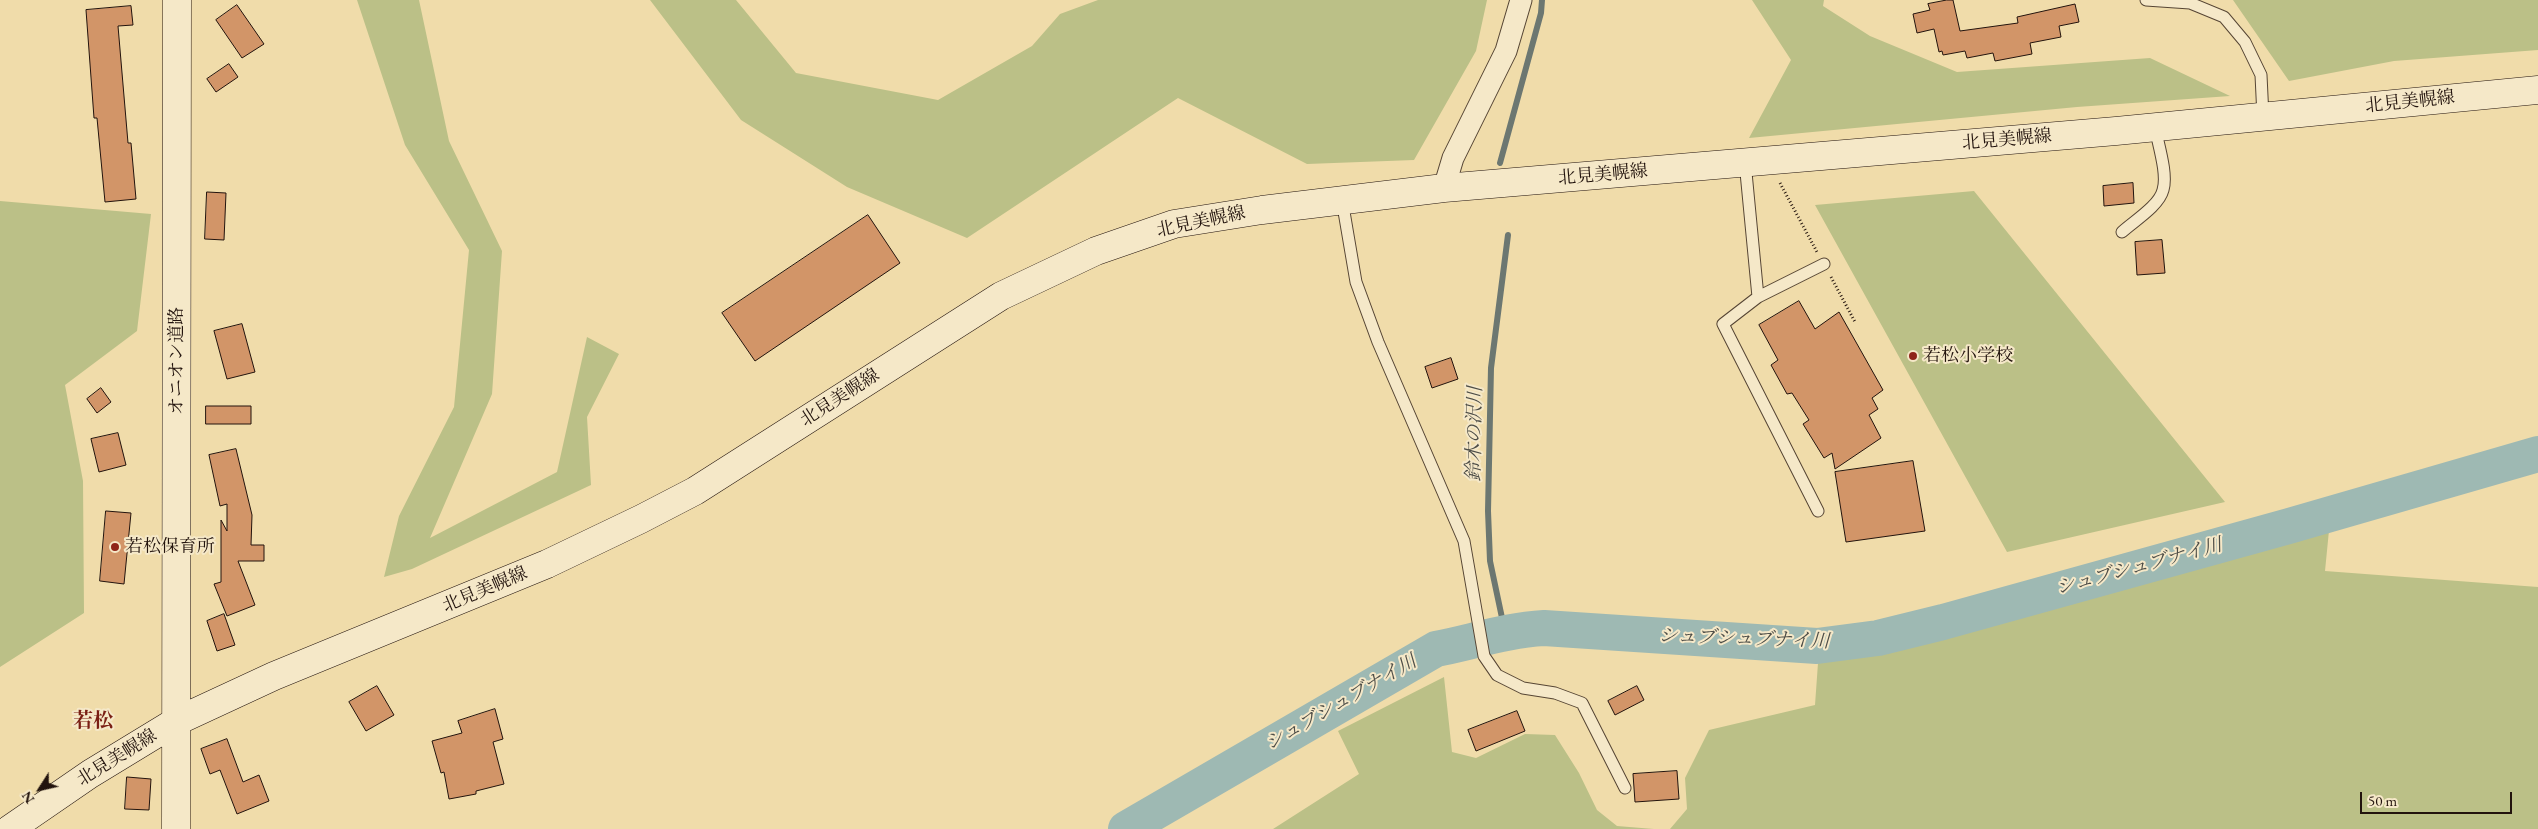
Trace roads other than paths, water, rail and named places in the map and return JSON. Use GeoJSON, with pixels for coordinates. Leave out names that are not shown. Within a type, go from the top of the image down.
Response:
{"type":"FeatureCollection","features":[{"type":"Feature","properties":{"kind":"main road","name":"オニオン道路"},"geometry":{"type":"LineString","coordinates":[[176,829],[177,0]]}},
{"type":"Feature","properties":{"kind":"main road","name":"北見美幌線"},"geometry":{"type":"LineString","coordinates":[[10,829],[90,774],[177,721],[274,676],[547,564],[642,519],[695,491],[1001,296],[1096,251],[1174,224],[1342,200],[1444,188],[1570,179],[2155,127],[2538,90]]}},
{"type":"Feature","properties":{"kind":"street"},"geometry":{"type":"LineString","coordinates":[[1444,188],[1453,158],[1506,51],[1522,0]]}},
{"type":"Feature","properties":{"kind":"lane"},"geometry":{"type":"LineString","coordinates":[[2146,0],[2190,3],[2224,17],[2245,42],[2261,74],[2264,117]]}},
{"type":"Feature","properties":{"kind":"lane"},"geometry":{"type":"LineString","coordinates":[[2122,232],[2157,200],[2164,190],[2163,168],[2155,127]]}},
{"type":"Feature","properties":{"kind":"lane"},"geometry":{"type":"LineString","coordinates":[[1756,161],[1758,297]]}},
{"type":"Feature","properties":{"kind":"lane"},"geometry":{"type":"LineString","coordinates":[[1342,200],[1356,282],[1378,342],[1464,541],[1484,656],[1497,675],[1523,688],[1556,693],[1582,703],[1625,788]]}},
{"type":"Feature","properties":{"kind":"lane"},"geometry":{"type":"LineString","coordinates":[[1818,512],[1724,324],[1758,297],[1824,264]]}},
{"type":"Feature","properties":{"kind":"waterway","name":"鈴木の沢川"},"geometry":{"type":"LineString","coordinates":[[1500,163],[1541,13],[1542,0]]}},
{"type":"Feature","properties":{"kind":"waterway","name":"鈴木の沢川"},"geometry":{"type":"LineString","coordinates":[[1505,632],[1490,561],[1488,511],[1491,368],[1508,235]]}},
{"type":"Feature","properties":{"kind":"waterway","name":"シュブシュブナイ川"},"geometry":{"type":"LineString","coordinates":[[1126,829],[1436,649],[1503,634],[1544,628],[1817,646],[1878,638],[1943,622],[2289,526],[2538,454]]}},
{"type":"Feature","properties":{"kind":"place","name":"若松小学校"},"geometry":{"type":"Point","coordinates":[1913,356]}},
{"type":"Feature","properties":{"kind":"place","name":"若松保育所"},"geometry":{"type":"Point","coordinates":[115,547]}},
{"type":"Feature","properties":{"kind":"district","name":"若松"},"geometry":{"type":"Point","coordinates":[93,722]}}]}
